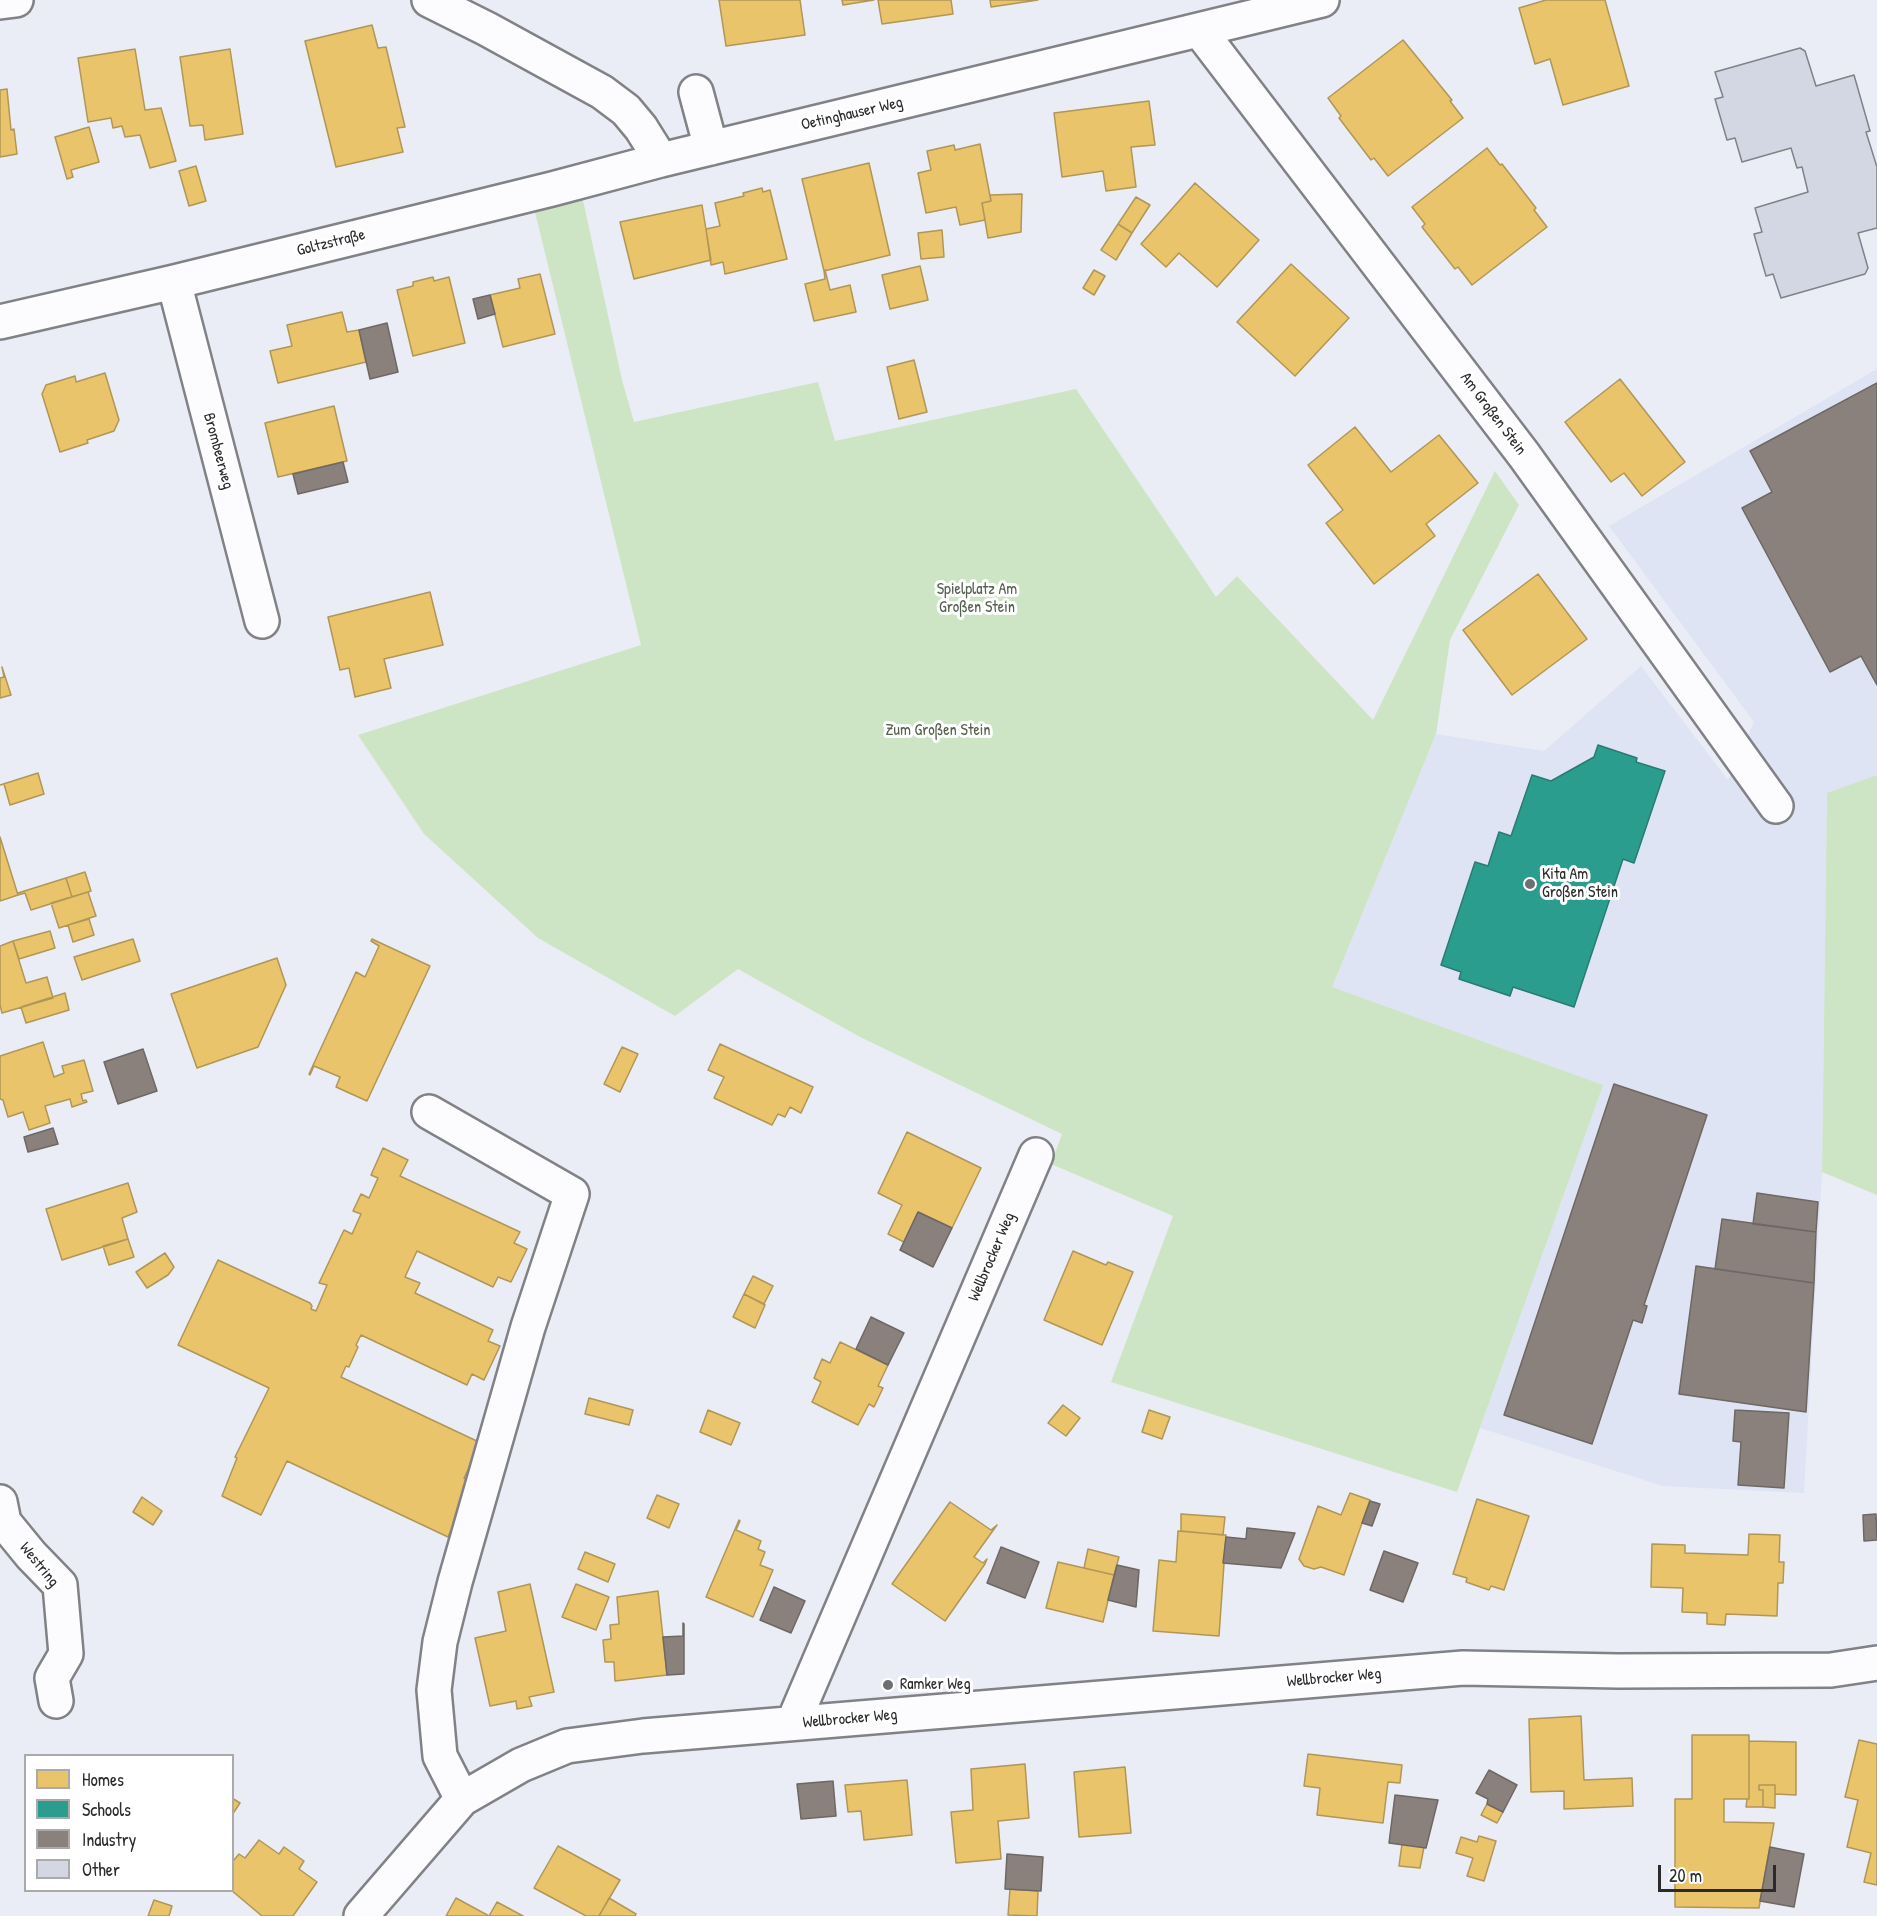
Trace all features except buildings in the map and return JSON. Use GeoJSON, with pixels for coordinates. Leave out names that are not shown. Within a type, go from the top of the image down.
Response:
{"type":"FeatureCollection","features":[{"type":"Feature","properties":{"kind":"street"},"geometry":{"type":"LineString","coordinates":[[0,2],[16,0]]}},
{"type":"Feature","properties":{"kind":"street"},"geometry":{"type":"LineString","coordinates":[[429,0],[602,92],[626,110],[641,128],[661,160]]}},
{"type":"Feature","properties":{"kind":"street","name":"Oetinghauser Weg"},"geometry":{"type":"LineString","coordinates":[[661,160],[1322,0]]}},
{"type":"Feature","properties":{"kind":"street","name":"Am Großen Stein"},"geometry":{"type":"LineString","coordinates":[[1200,31],[1524,455],[1776,806]]}},
{"type":"Feature","properties":{"kind":"street"},"geometry":{"type":"LineString","coordinates":[[696,92],[711,148]]}},
{"type":"Feature","properties":{"kind":"street","name":"Goltzstraße"},"geometry":{"type":"LineString","coordinates":[[0,322],[174,282],[661,160]]}},
{"type":"Feature","properties":{"kind":"street","name":"Brombeerweg"},"geometry":{"type":"LineString","coordinates":[[174,282],[262,621]]}},
{"type":"Feature","properties":{"kind":"street"},"geometry":{"type":"LineString","coordinates":[[429,1112],[572,1194],[528,1327],[440,1642],[434,1690],[440,1756],[462,1799]]}},
{"type":"Feature","properties":{"kind":"street","name":"Wellbrocker Weg"},"geometry":{"type":"LineString","coordinates":[[792,1723],[1036,1155]]}},
{"type":"Feature","properties":{"kind":"street","name":"Westring"},"geometry":{"type":"LineString","coordinates":[[0,1502],[4,1522],[60,1585],[66,1654],[52,1678],[56,1701]]}},
{"type":"Feature","properties":{"kind":"street","name":"Wellbrocker Weg"},"geometry":{"type":"LineString","coordinates":[[361,1916],[462,1799],[521,1765],[567,1746],[643,1736],[792,1723],[1463,1668],[1618,1671],[1819,1670],[1877,1663]]}},
{"type":"Feature","properties":{"kind":"shaded area"},"geometry":{"type":"Polygon","coordinates":[[[1877,369],[1877,775],[1827,794],[1822,1172],[1804,1493],[1663,1486],[1480,1428],[1602,1085],[1331,987],[1436,734],[1544,751],[1641,666],[1728,780],[1754,722],[1609,526],[1877,369]]]}},
{"type":"Feature","properties":{"kind":"green space","name":"Zum Großen Stein"},"geometry":{"type":"Polygon","coordinates":[[[581,191],[622,380],[634,422],[818,382],[835,441],[1076,389],[1216,597],[1237,576],[1373,720],[1495,471],[1519,505],[1450,640],[1436,734],[1332,987],[1603,1085],[1457,1492],[1111,1382],[1173,1216],[1051,1164],[1062,1134],[860,1037],[738,969],[675,1016],[538,938],[424,834],[358,735],[641,645],[533,204],[581,191]]]}},
{"type":"Feature","properties":{"kind":"green space"},"geometry":{"type":"Polygon","coordinates":[[[1877,775],[1877,1195],[1822,1172],[1827,793],[1877,775]]]}},
{"type":"Feature","properties":{"kind":"place","name":"Kita Am Großen Stein"},"geometry":{"type":"Point","coordinates":[1530,884]}},
{"type":"Feature","properties":{"kind":"place","name":"Ramker Weg"},"geometry":{"type":"Point","coordinates":[888,1685]}},
{"type":"Feature","properties":{"kind":"park label","name":"Spielplatz Am Großen Stein"},"geometry":{"type":"Point","coordinates":[977,599]}}]}
